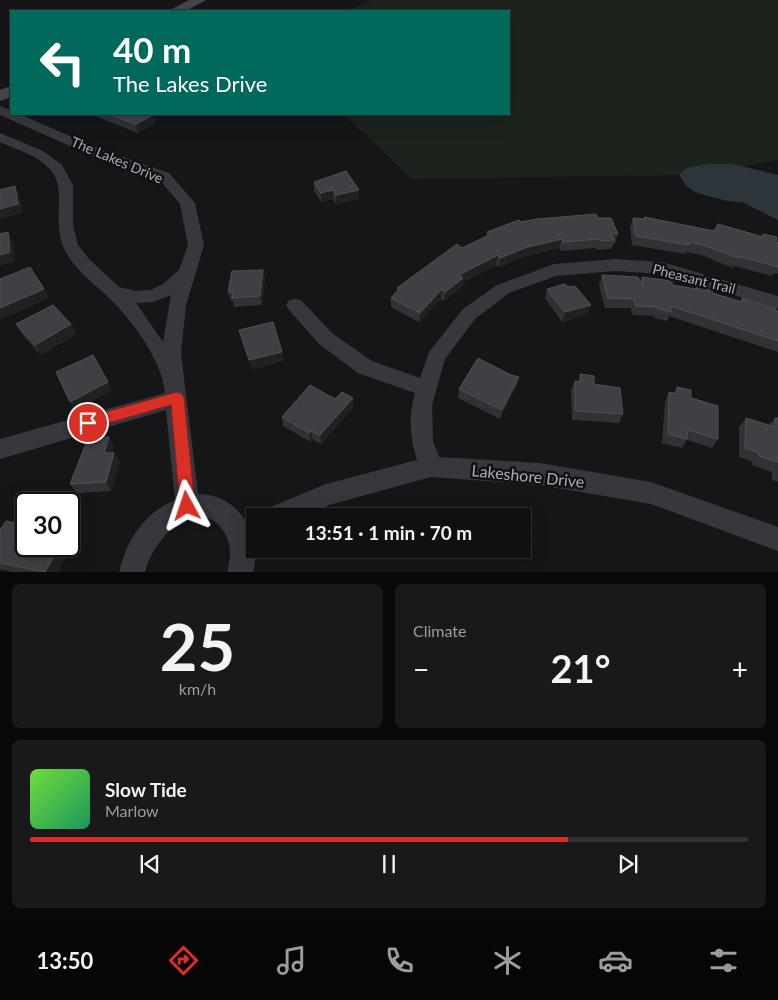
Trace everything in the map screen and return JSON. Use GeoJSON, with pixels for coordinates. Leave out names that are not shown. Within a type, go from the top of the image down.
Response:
{"type":"FeatureCollection","features":[{"type":"Feature","properties":{"kind":"main road"},"geometry":{"type":"LineString","coordinates":[[178,10],[200,0]]}},
{"type":"Feature","properties":{"kind":"street","name":"The Lakes Drive"},"geometry":{"type":"LineString","coordinates":[[11,115],[100,154],[164,176],[187,203],[196,245],[177,305],[172,353],[187,506]]}},
{"type":"Feature","properties":{"kind":"street","name":"The Lakes Drive"},"geometry":{"type":"LineString","coordinates":[[2,140],[35,153],[57,168],[67,186],[64,216],[70,244],[88,268],[133,312],[176,388]]}},
{"type":"Feature","properties":{"kind":"street","name":"Pheasant Trail"},"geometry":{"type":"LineString","coordinates":[[431,467],[422,442],[422,405],[436,357],[469,314],[503,289],[554,270],[615,265],[662,268],[778,302]]}},
{"type":"Feature","properties":{"kind":"street","name":"The Lakes Drive"},"geometry":{"type":"LineString","coordinates":[[113,292],[136,299],[157,296],[175,285],[186,274]]}},
{"type":"Feature","properties":{"kind":"street"},"geometry":{"type":"LineString","coordinates":[[295,305],[326,339],[365,367],[427,389]]}},
{"type":"Feature","properties":{"kind":"street"},"geometry":{"type":"LineString","coordinates":[[0,449],[176,388]]}},
{"type":"Feature","properties":{"kind":"street","name":"Lakeshore Drive"},"geometry":{"type":"LineString","coordinates":[[296,508],[326,495],[431,467],[540,474],[651,493],[778,539]]}},
{"type":"Feature","properties":{"kind":"street"},"geometry":{"type":"LineString","coordinates":[[132,572],[132,560],[146,537],[166,517],[187,506],[202,504],[222,511],[246,528]]}},
{"type":"Feature","properties":{"kind":"street"},"geometry":{"type":"LineString","coordinates":[[240,572],[246,542]]}},
{"type":"Feature","properties":{"kind":"shaded area"},"geometry":{"type":"Polygon","coordinates":[[[371,0],[778,0],[778,160],[687,175],[412,179],[344,115],[510,115],[510,10],[347,10],[371,0]]]}},
{"type":"Feature","properties":{"kind":"shaded area"},"geometry":{"type":"Polygon","coordinates":[[[708,164],[733,164],[778,175],[778,220],[742,202],[727,201],[697,193],[686,186],[679,174],[687,168],[708,164]]]}},
{"type":"Feature","properties":{"kind":"building"},"geometry":{"type":"Polygon","coordinates":[[[111,115],[152,115],[136,124],[111,115]]]}},
{"type":"Feature","properties":{"kind":"building"},"geometry":{"type":"Polygon","coordinates":[[[346,171],[359,190],[336,195],[333,190],[321,193],[314,182],[346,171]]]}},
{"type":"Feature","properties":{"kind":"building"},"geometry":{"type":"Polygon","coordinates":[[[15,186],[18,204],[0,209],[0,190],[15,186]]]}},
{"type":"Feature","properties":{"kind":"building"},"geometry":{"type":"Polygon","coordinates":[[[596,214],[598,218],[611,218],[618,234],[611,233],[614,240],[600,241],[599,239],[563,242],[562,239],[528,247],[500,258],[498,255],[459,275],[463,278],[445,292],[442,289],[420,313],[391,298],[399,289],[397,288],[457,244],[462,248],[489,235],[487,232],[519,220],[521,222],[596,214]]]}},
{"type":"Feature","properties":{"kind":"building"},"geometry":{"type":"Polygon","coordinates":[[[644,217],[714,231],[718,224],[763,237],[763,234],[777,237],[778,267],[738,256],[738,258],[690,242],[689,245],[636,236],[633,218],[645,219],[644,217]]]}},
{"type":"Feature","properties":{"kind":"building"},"geometry":{"type":"Polygon","coordinates":[[[8,232],[10,252],[0,255],[0,234],[8,232]]]}},
{"type":"Feature","properties":{"kind":"building"},"geometry":{"type":"Polygon","coordinates":[[[30,267],[44,289],[0,308],[0,279],[30,267]]]}},
{"type":"Feature","properties":{"kind":"building"},"geometry":{"type":"Polygon","coordinates":[[[263,270],[260,296],[232,298],[233,292],[228,292],[232,271],[263,270]]]}},
{"type":"Feature","properties":{"kind":"building"},"geometry":{"type":"Polygon","coordinates":[[[602,275],[638,277],[643,287],[642,277],[672,281],[672,285],[696,289],[697,286],[713,291],[712,293],[742,302],[742,298],[776,308],[778,312],[778,341],[671,306],[671,312],[658,309],[658,307],[636,306],[634,299],[608,298],[602,275]]]}},
{"type":"Feature","properties":{"kind":"building"},"geometry":{"type":"Polygon","coordinates":[[[565,284],[568,287],[575,286],[591,305],[565,312],[547,289],[565,284]]]}},
{"type":"Feature","properties":{"kind":"building"},"geometry":{"type":"Polygon","coordinates":[[[53,305],[71,324],[35,345],[16,324],[53,305]]]}},
{"type":"Feature","properties":{"kind":"building"},"geometry":{"type":"Polygon","coordinates":[[[273,322],[282,352],[249,360],[239,330],[273,322]]]}},
{"type":"Feature","properties":{"kind":"building"},"geometry":{"type":"Polygon","coordinates":[[[93,355],[108,382],[70,402],[56,372],[93,355]]]}},
{"type":"Feature","properties":{"kind":"building"},"geometry":{"type":"Polygon","coordinates":[[[478,358],[511,375],[519,377],[502,410],[459,389],[478,358]]]}},
{"type":"Feature","properties":{"kind":"building"},"geometry":{"type":"Polygon","coordinates":[[[580,374],[594,376],[594,384],[620,388],[623,414],[575,411],[575,381],[581,382],[580,374]]]}},
{"type":"Feature","properties":{"kind":"building"},"geometry":{"type":"Polygon","coordinates":[[[310,385],[335,399],[342,392],[353,398],[320,435],[311,431],[309,433],[282,417],[310,385]]]}},
{"type":"Feature","properties":{"kind":"building"},"geometry":{"type":"Polygon","coordinates":[[[677,387],[691,390],[691,398],[718,406],[718,439],[688,430],[687,439],[668,434],[669,392],[677,394],[677,387]]]}},
{"type":"Feature","properties":{"kind":"building"},"geometry":{"type":"Polygon","coordinates":[[[746,418],[775,427],[775,418],[778,418],[778,462],[759,456],[759,453],[745,448],[746,418]]]}},
{"type":"Feature","properties":{"kind":"building"},"geometry":{"type":"Polygon","coordinates":[[[109,437],[104,453],[114,453],[106,482],[70,484],[88,438],[109,437]]]}},
{"type":"Feature","properties":{"kind":"building"},"geometry":{"type":"Polygon","coordinates":[[[6,521],[15,523],[15,557],[54,557],[45,572],[0,563],[0,530],[6,521]]]}},
{"type":"Feature","properties":{"kind":"route"},"geometry":{"type":"LineString","coordinates":[[88,423],[177,398],[187,506]]}}]}
